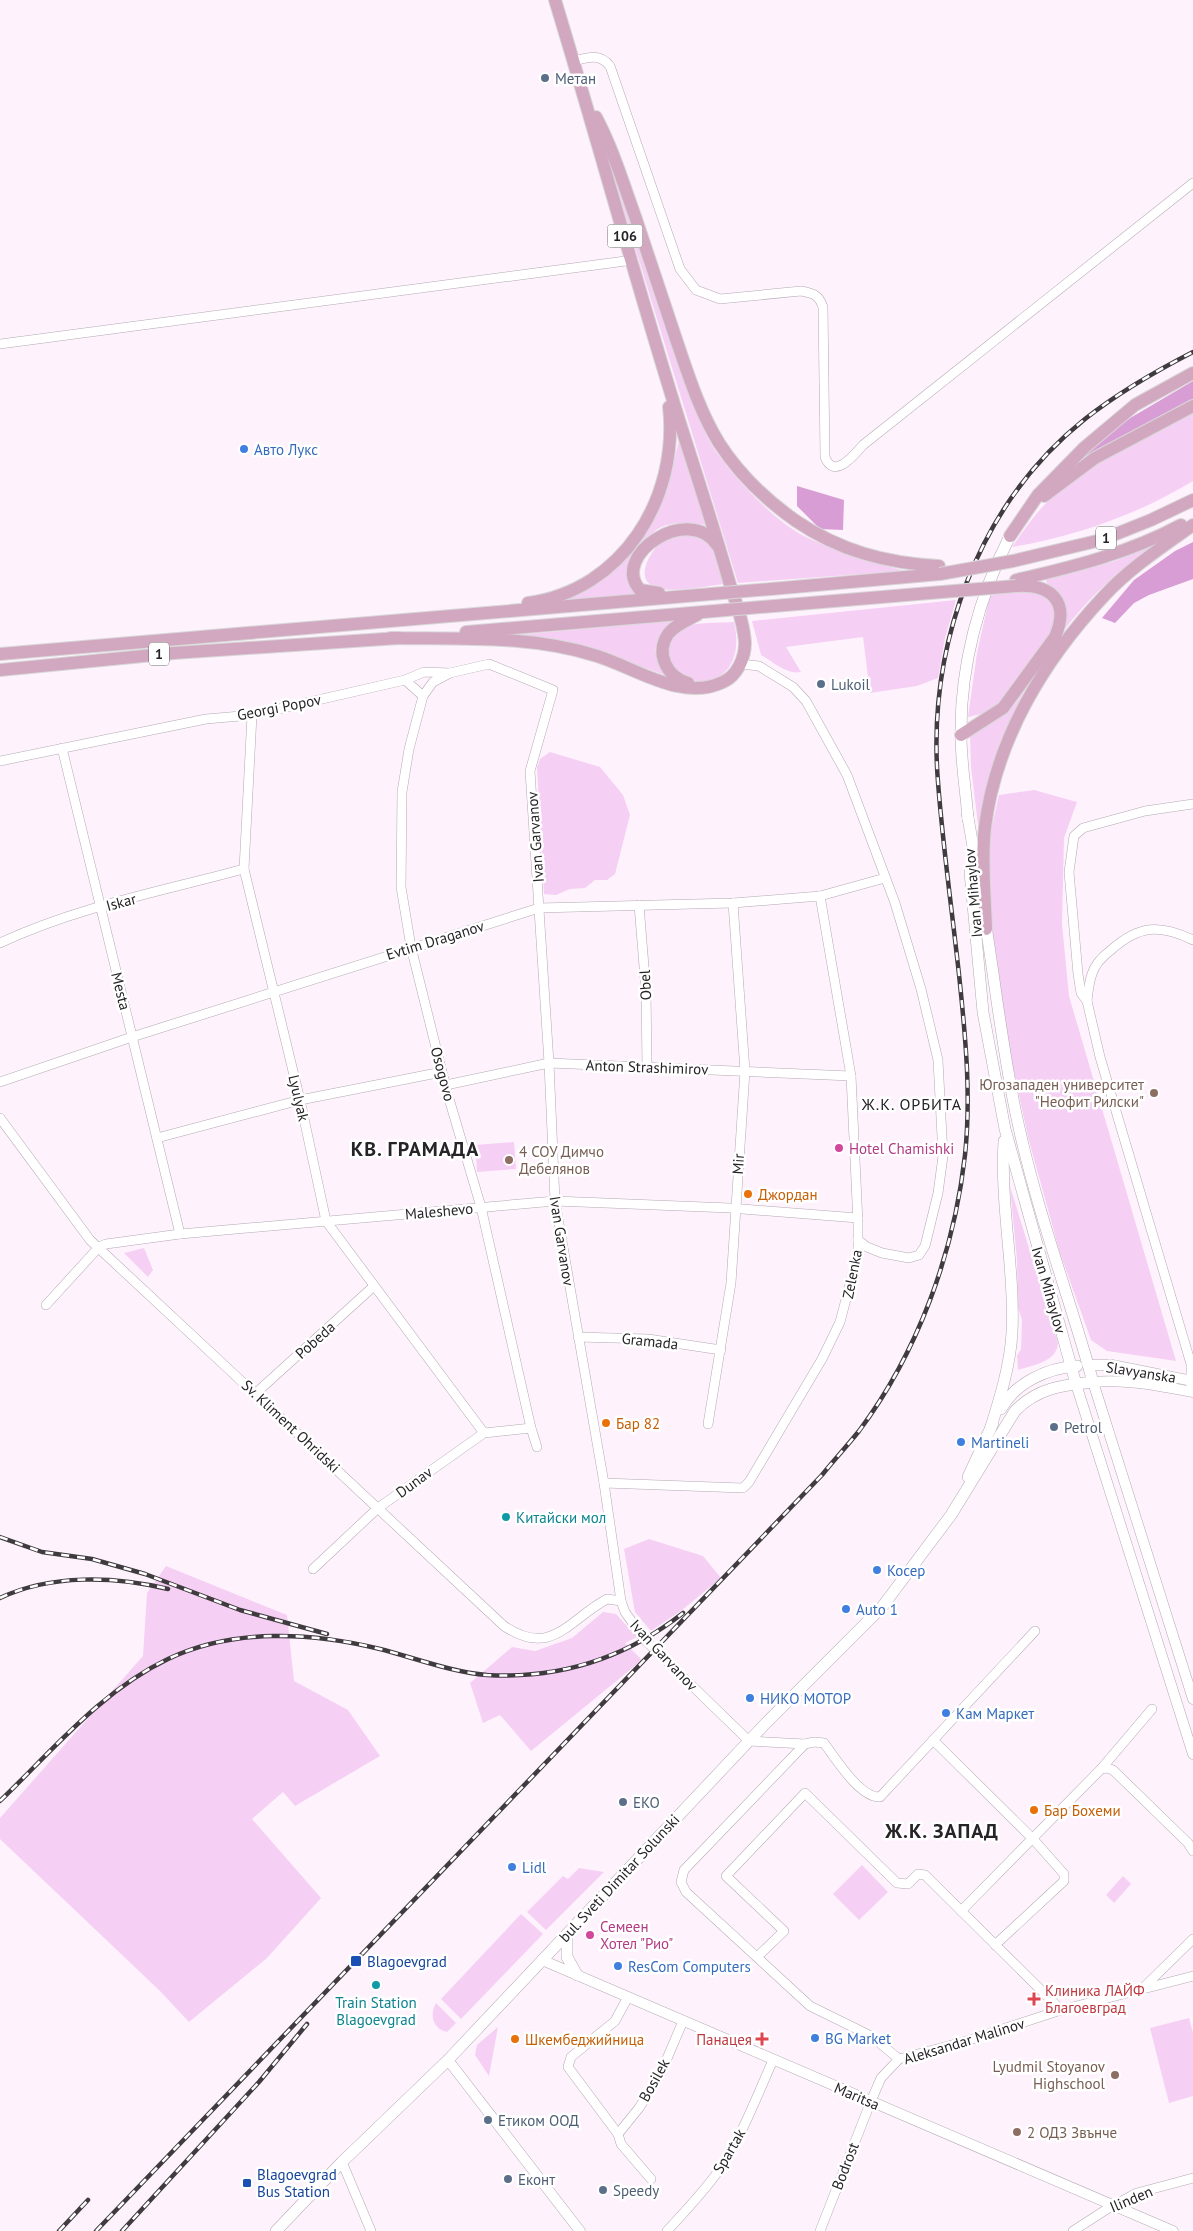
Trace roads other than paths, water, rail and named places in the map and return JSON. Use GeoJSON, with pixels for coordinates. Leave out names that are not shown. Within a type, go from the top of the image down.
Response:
{"type":"FeatureCollection","features":[{"type":"Feature","properties":{"kind":"main road","name":"106"},"geometry":{"type":"LineString","coordinates":[[555,0],[666,380],[744,632],[745,645],[740,664]]}},
{"type":"Feature","properties":{"kind":"main road"},"geometry":{"type":"LineString","coordinates":[[583,93],[612,152],[694,392],[718,442],[728,456],[752,483],[780,509],[825,538],[845,548],[875,558],[939,570]]}},
{"type":"Feature","properties":{"kind":"main road"},"geometry":{"type":"LineString","coordinates":[[1010,536],[1038,495],[1085,447],[1135,405],[1193,373]]}},
{"type":"Feature","properties":{"kind":"main road"},"geometry":{"type":"LineString","coordinates":[[390,622],[547,599],[586,581],[614,561],[631,545],[644,525],[656,504],[664,479],[671,438],[666,380]]}},
{"type":"Feature","properties":{"kind":"main road"},"geometry":{"type":"LineString","coordinates":[[1010,536],[1043,497],[1077,470],[1094,458],[1193,406]]}},
{"type":"Feature","properties":{"kind":"main road","name":"1"},"geometry":{"type":"LineString","coordinates":[[0,654],[771,589],[1013,561],[1101,540],[1190,502]]}},
{"type":"Feature","properties":{"kind":"main road","name":"1"},"geometry":{"type":"LineString","coordinates":[[0,670],[174,652],[391,638],[942,592],[1016,583],[1124,551],[1159,537],[1193,519]]}},
{"type":"Feature","properties":{"kind":"main road"},"geometry":{"type":"LineString","coordinates":[[986,929],[984,852],[988,807],[1000,760],[1019,716],[1029,697],[1069,637],[1104,595],[1145,559],[1193,525]]}},
{"type":"Feature","properties":{"kind":"main road"},"geometry":{"type":"LineString","coordinates":[[699,595],[651,593],[640,590],[634,576],[640,554],[655,538],[669,532],[684,530],[709,536],[716,544],[722,557]]}},
{"type":"Feature","properties":{"kind":"main road","name":"Ivan Mihaylov"},"geometry":{"type":"LineString","coordinates":[[1010,536],[986,591],[972,639],[964,687],[961,734],[970,878],[984,1012],[1004,1129],[1076,1384]]}},
{"type":"Feature","properties":{"kind":"main road"},"geometry":{"type":"LineString","coordinates":[[961,734],[996,714],[1010,701],[1055,637],[1059,628],[1061,611],[1054,597],[1040,587],[1016,583]]}},
{"type":"Feature","properties":{"kind":"main road"},"geometry":{"type":"LineString","coordinates":[[703,612],[682,623],[668,634],[663,653],[664,663],[673,677],[707,688]]}},
{"type":"Feature","properties":{"kind":"main road"},"geometry":{"type":"LineString","coordinates":[[391,638],[500,640],[558,646],[599,656],[682,688],[692,690],[707,688],[728,680],[740,664]]}},
{"type":"Feature","properties":{"kind":"main road","name":"Ivan Mihaylov"},"geometry":{"type":"LineString","coordinates":[[967,812],[997,1010],[1018,1124],[1055,1257],[1093,1382]]}},
{"type":"Feature","properties":{"kind":"main road"},"geometry":{"type":"LineString","coordinates":[[990,1430],[1002,1394],[1012,1334],[1011,1277],[1002,1161],[1004,1129]]}},
{"type":"Feature","properties":{"kind":"main road","name":"bul. Sveti Dimitar Solunski"},"geometry":{"type":"LineString","coordinates":[[951,1515],[990,1430],[1007,1398],[1027,1382],[1070,1366],[1089,1365]]}},
{"type":"Feature","properties":{"kind":"main road","name":"bul. Sveti Dimitar Solunski"},"geometry":{"type":"LineString","coordinates":[[276,2231],[342,2162],[448,2060],[749,1741],[882,1607],[951,1515],[1015,1411],[1022,1403],[1045,1390],[1093,1382]]}},
{"type":"Feature","properties":{"kind":"main road"},"geometry":{"type":"LineString","coordinates":[[567,1934],[567,1957],[577,1975]]}},
{"type":"Feature","properties":{"kind":"street"},"geometry":{"type":"LineString","coordinates":[[574,61],[597,56],[606,60],[610,66],[680,269],[696,290],[720,299],[801,291],[813,293],[820,298],[823,307],[825,457],[828,463],[835,466],[847,463],[863,445],[1193,183]]}},
{"type":"Feature","properties":{"kind":"street"},"geometry":{"type":"LineString","coordinates":[[0,344],[632,260]]}},
{"type":"Feature","properties":{"kind":"street","name":"Georgi Popov"},"geometry":{"type":"LineString","coordinates":[[0,761],[206,719],[252,715],[405,680],[424,672],[450,673],[489,664],[553,690]]}},
{"type":"Feature","properties":{"kind":"street"},"geometry":{"type":"LineString","coordinates":[[740,664],[759,666],[793,687],[806,702],[847,774],[886,878],[921,990],[938,1060],[943,1156],[931,1228],[925,1246],[918,1255],[909,1258],[889,1255],[867,1247],[858,1240]]}},
{"type":"Feature","properties":{"kind":"street"},"geometry":{"type":"LineString","coordinates":[[405,680],[423,696],[433,682],[450,673]]}},
{"type":"Feature","properties":{"kind":"street","name":"Ivan Garvanov"},"geometry":{"type":"LineString","coordinates":[[553,690],[530,771],[549,1063],[555,1201],[604,1483],[621,1600],[625,1612],[644,1639],[749,1741]]}},
{"type":"Feature","properties":{"kind":"street","name":"Osogovo"},"geometry":{"type":"LineString","coordinates":[[423,696],[409,749],[402,792],[401,887],[411,947],[442,1072],[481,1207],[531,1428],[538,1447]]}},
{"type":"Feature","properties":{"kind":"street","name":"Lyulyak"},"geometry":{"type":"LineString","coordinates":[[252,715],[244,869],[300,1100],[326,1221],[484,1433]]}},
{"type":"Feature","properties":{"kind":"street","name":"Mesta"},"geometry":{"type":"LineString","coordinates":[[62,748],[180,1234]]}},
{"type":"Feature","properties":{"kind":"street"},"geometry":{"type":"LineString","coordinates":[[1192,1386],[1192,1364],[1103,1066],[1087,1001],[1081,993],[1069,872],[1074,836],[1083,828],[1144,811],[1193,804]]}},
{"type":"Feature","properties":{"kind":"street","name":"Iskar"},"geometry":{"type":"LineString","coordinates":[[0,944],[32,928],[101,907],[244,869]]}},
{"type":"Feature","properties":{"kind":"street","name":"Evtim Draganov"},"geometry":{"type":"LineString","coordinates":[[0,1082],[132,1037],[539,908],[733,903],[820,896],[886,878]]}},
{"type":"Feature","properties":{"kind":"street","name":"Zelenka"},"geometry":{"type":"LineString","coordinates":[[604,1483],[743,1488],[749,1482],[793,1409],[840,1322],[858,1254],[858,1218],[851,1076],[820,896]]}},
{"type":"Feature","properties":{"kind":"street","name":"Mir"},"geometry":{"type":"LineString","coordinates":[[708,1424],[731,1284],[744,1071],[733,903]]}},
{"type":"Feature","properties":{"kind":"street","name":"Obel"},"geometry":{"type":"LineString","coordinates":[[639,905],[646,991],[647,1066]]}},
{"type":"Feature","properties":{"kind":"street"},"geometry":{"type":"LineString","coordinates":[[1087,1001],[1092,973],[1097,963],[1126,937],[1145,930],[1157,930],[1169,931],[1193,940]]}},
{"type":"Feature","properties":{"kind":"street","name":"Anton Strashimirov"},"geometry":{"type":"LineString","coordinates":[[446,1085],[549,1063],[851,1076]]}},
{"type":"Feature","properties":{"kind":"street"},"geometry":{"type":"LineString","coordinates":[[157,1138],[300,1100],[442,1072]]}},
{"type":"Feature","properties":{"kind":"street","name":"Sv. Kliment Ohridski"},"geometry":{"type":"LineString","coordinates":[[0,1118],[90,1240],[504,1626],[524,1637],[541,1639],[554,1636],[607,1599],[621,1600]]}},
{"type":"Feature","properties":{"kind":"street","name":"Maleshevo"},"geometry":{"type":"LineString","coordinates":[[99,1247],[106,1244],[180,1234],[555,1201],[735,1209],[858,1218]]}},
{"type":"Feature","properties":{"kind":"street"},"geometry":{"type":"LineString","coordinates":[[46,1305],[99,1247]]}},
{"type":"Feature","properties":{"kind":"street","name":"Pobeda"},"geometry":{"type":"LineString","coordinates":[[256,1393],[374,1286]]}},
{"type":"Feature","properties":{"kind":"street","name":"Gramada"},"geometry":{"type":"LineString","coordinates":[[578,1337],[648,1339],[721,1350]]}},
{"type":"Feature","properties":{"kind":"street","name":"Slavyanska"},"geometry":{"type":"LineString","coordinates":[[1089,1365],[1112,1366],[1192,1386]]}},
{"type":"Feature","properties":{"kind":"street","name":"Slavyanska"},"geometry":{"type":"LineString","coordinates":[[1093,1382],[1112,1381],[1192,1386]]}},
{"type":"Feature","properties":{"kind":"street","name":"Ivan Mihaylov"},"geometry":{"type":"LineString","coordinates":[[1093,1382],[1193,1699]]}},
{"type":"Feature","properties":{"kind":"street","name":"Ivan Mihaylov"},"geometry":{"type":"LineString","coordinates":[[1076,1384],[1193,1754]]}},
{"type":"Feature","properties":{"kind":"street","name":"Dunav"},"geometry":{"type":"LineString","coordinates":[[313,1569],[378,1508],[484,1433],[496,1430],[531,1428]]}},
{"type":"Feature","properties":{"kind":"street"},"geometry":{"type":"LineString","coordinates":[[749,1741],[805,1744],[814,1742],[824,1743],[863,1792],[873,1798],[880,1797],[1035,1631]]}},
{"type":"Feature","properties":{"kind":"street"},"geometry":{"type":"LineString","coordinates":[[961,1911],[1101,1769],[1152,1710]]}},
{"type":"Feature","properties":{"kind":"street"},"geometry":{"type":"LineString","coordinates":[[933,1740],[1033,1838],[1064,1874],[1064,1881],[995,1945]]}},
{"type":"Feature","properties":{"kind":"street"},"geometry":{"type":"LineString","coordinates":[[805,1744],[684,1870],[681,1882],[686,1892],[810,2006],[871,2036],[899,2059]]}},
{"type":"Feature","properties":{"kind":"street"},"geometry":{"type":"LineString","coordinates":[[1101,1769],[1113,1770],[1188,1842],[1193,1851]]}},
{"type":"Feature","properties":{"kind":"street"},"geometry":{"type":"LineString","coordinates":[[757,1957],[784,1931],[726,1876],[806,1793],[897,1883],[908,1884],[918,1874],[921,1874],[1061,2010]]}},
{"type":"Feature","properties":{"kind":"street"},"geometry":{"type":"LineString","coordinates":[[1139,1992],[1193,1940]]}},
{"type":"Feature","properties":{"kind":"street","name":"Maritsa"},"geometry":{"type":"LineString","coordinates":[[542,1960],[1173,2231]]}},
{"type":"Feature","properties":{"kind":"street","name":"Aleksandar Malinov"},"geometry":{"type":"LineString","coordinates":[[870,2101],[882,2078],[899,2059],[963,2042],[1061,2010],[1139,1992],[1193,1976]]}},
{"type":"Feature","properties":{"kind":"street"},"geometry":{"type":"LineString","coordinates":[[628,1997],[614,2021],[571,2056],[567,2064],[570,2071],[618,2134],[621,2144],[651,2180]]}},
{"type":"Feature","properties":{"kind":"street","name":"Bosilek"},"geometry":{"type":"LineString","coordinates":[[618,2134],[660,2074],[683,2021]]}},
{"type":"Feature","properties":{"kind":"street"},"geometry":{"type":"LineString","coordinates":[[448,2060],[580,2231]]}},
{"type":"Feature","properties":{"kind":"street","name":"Spartak"},"geometry":{"type":"LineString","coordinates":[[667,2231],[700,2196],[720,2168],[739,2135],[773,2060]]}},
{"type":"Feature","properties":{"kind":"street","name":"Bodrost"},"geometry":{"type":"LineString","coordinates":[[820,2231],[870,2101]]}},
{"type":"Feature","properties":{"kind":"street"},"geometry":{"type":"LineString","coordinates":[[342,2162],[371,2231]]}},
{"type":"Feature","properties":{"kind":"street","name":"Ilinden"},"geometry":{"type":"LineString","coordinates":[[1073,2231],[1113,2205],[1137,2193],[1193,2178]]}},
{"type":"Feature","properties":{"kind":"railway"},"geometry":{"type":"LineString","coordinates":[[96,2231],[822,1475],[859,1431],[899,1368],[916,1335],[942,1265],[960,1192],[967,1134],[968,1091],[964,1027],[938,782],[937,731],[941,680],[951,630],[967,582],[988,536],[1015,493],[1047,454],[1085,419],[1111,400],[1193,352]]}},
{"type":"Feature","properties":{"kind":"railway"},"geometry":{"type":"LineString","coordinates":[[0,1537],[42,1552],[92,1559],[145,1574],[240,1610],[327,1634]]}},
{"type":"Feature","properties":{"kind":"railway"},"geometry":{"type":"LineString","coordinates":[[0,1598],[20,1590],[61,1581],[105,1580],[168,1589]]}},
{"type":"Feature","properties":{"kind":"railway"},"geometry":{"type":"LineString","coordinates":[[0,1801],[78,1723],[99,1705],[144,1672],[168,1659],[193,1649],[245,1638],[272,1636],[327,1639],[380,1649],[447,1668],[487,1675],[514,1675],[566,1669],[591,1662],[638,1642],[661,1629],[683,1613]]}},
{"type":"Feature","properties":{"kind":"railway"},"geometry":{"type":"LineString","coordinates":[[122,2231],[259,2082],[307,2024]]}},
{"type":"Feature","properties":{"kind":"railway"},"geometry":{"type":"LineString","coordinates":[[59,2231],[88,2200]]}},
{"type":"Feature","properties":{"kind":"place","name":"Метан"},"geometry":{"type":"Point","coordinates":[545,78]}},
{"type":"Feature","properties":{"kind":"place","name":"Авто Лукс"},"geometry":{"type":"Point","coordinates":[244,449]}},
{"type":"Feature","properties":{"kind":"place","name":"Lukoil"},"geometry":{"type":"Point","coordinates":[821,684]}},
{"type":"Feature","properties":{"kind":"place","name":"Югозападен университет \"Неофит Рилски\""},"geometry":{"type":"Point","coordinates":[1154,1093]}},
{"type":"Feature","properties":{"kind":"place","name":"Hotel Chamishki"},"geometry":{"type":"Point","coordinates":[839,1148]}},
{"type":"Feature","properties":{"kind":"place","name":"4 СОУ Димчо Дебелянов"},"geometry":{"type":"Point","coordinates":[509,1160]}},
{"type":"Feature","properties":{"kind":"place","name":"Джордан"},"geometry":{"type":"Point","coordinates":[748,1194]}},
{"type":"Feature","properties":{"kind":"place","name":"Бар 82"},"geometry":{"type":"Point","coordinates":[606,1423]}},
{"type":"Feature","properties":{"kind":"place","name":"Petrol"},"geometry":{"type":"Point","coordinates":[1054,1427]}},
{"type":"Feature","properties":{"kind":"place","name":"Martineli"},"geometry":{"type":"Point","coordinates":[961,1442]}},
{"type":"Feature","properties":{"kind":"place","name":"Китайски мол"},"geometry":{"type":"Point","coordinates":[506,1517]}},
{"type":"Feature","properties":{"kind":"place","name":"Косер"},"geometry":{"type":"Point","coordinates":[877,1570]}},
{"type":"Feature","properties":{"kind":"place","name":"Auto 1"},"geometry":{"type":"Point","coordinates":[846,1609]}},
{"type":"Feature","properties":{"kind":"place","name":"НИКО МОТОР"},"geometry":{"type":"Point","coordinates":[750,1698]}},
{"type":"Feature","properties":{"kind":"place","name":"Кам Маркет"},"geometry":{"type":"Point","coordinates":[946,1713]}},
{"type":"Feature","properties":{"kind":"place","name":"EKO"},"geometry":{"type":"Point","coordinates":[623,1802]}},
{"type":"Feature","properties":{"kind":"place","name":"Бар Бохеми"},"geometry":{"type":"Point","coordinates":[1034,1810]}},
{"type":"Feature","properties":{"kind":"place","name":"Lidl"},"geometry":{"type":"Point","coordinates":[512,1867]}},
{"type":"Feature","properties":{"kind":"place","name":"Семеен Хотел \"Рио\""},"geometry":{"type":"Point","coordinates":[590,1935]}},
{"type":"Feature","properties":{"kind":"place","name":"Blagoevgrad"},"geometry":{"type":"Point","coordinates":[356,1961]}},
{"type":"Feature","properties":{"kind":"place","name":"ResCom Computers"},"geometry":{"type":"Point","coordinates":[618,1966]}},
{"type":"Feature","properties":{"kind":"place","name":"Train Station Blagoevgrad"},"geometry":{"type":"Point","coordinates":[376,1985]}},
{"type":"Feature","properties":{"kind":"place","name":"Клиника ЛАЙФ Благоевград"},"geometry":{"type":"Point","coordinates":[1034,1999]}},
{"type":"Feature","properties":{"kind":"place","name":"BG Market"},"geometry":{"type":"Point","coordinates":[815,2038]}},
{"type":"Feature","properties":{"kind":"place","name":"Шкембеджийница"},"geometry":{"type":"Point","coordinates":[515,2039]}},
{"type":"Feature","properties":{"kind":"place","name":"Панацея"},"geometry":{"type":"Point","coordinates":[762,2039]}},
{"type":"Feature","properties":{"kind":"place","name":"Lyudmil Stoyanov Highschool"},"geometry":{"type":"Point","coordinates":[1115,2075]}},
{"type":"Feature","properties":{"kind":"place","name":"Етиком ООД"},"geometry":{"type":"Point","coordinates":[488,2120]}},
{"type":"Feature","properties":{"kind":"place","name":"2 ОДЗ Звънче"},"geometry":{"type":"Point","coordinates":[1017,2132]}},
{"type":"Feature","properties":{"kind":"place","name":"Еконт"},"geometry":{"type":"Point","coordinates":[508,2179]}},
{"type":"Feature","properties":{"kind":"place","name":"Blagoevgrad Bus Station"},"geometry":{"type":"Point","coordinates":[247,2183]}},
{"type":"Feature","properties":{"kind":"place","name":"Speedy"},"geometry":{"type":"Point","coordinates":[603,2190]}},
{"type":"Feature","properties":{"kind":"district","name":"Ж.К. ОРБИТА"},"geometry":{"type":"Point","coordinates":[912,1104]}},
{"type":"Feature","properties":{"kind":"district","name":"КВ. ГРАМАДА"},"geometry":{"type":"Point","coordinates":[415,1149]}},
{"type":"Feature","properties":{"kind":"district","name":"Ж.К. ЗАПАД"},"geometry":{"type":"Point","coordinates":[942,1831]}}]}
